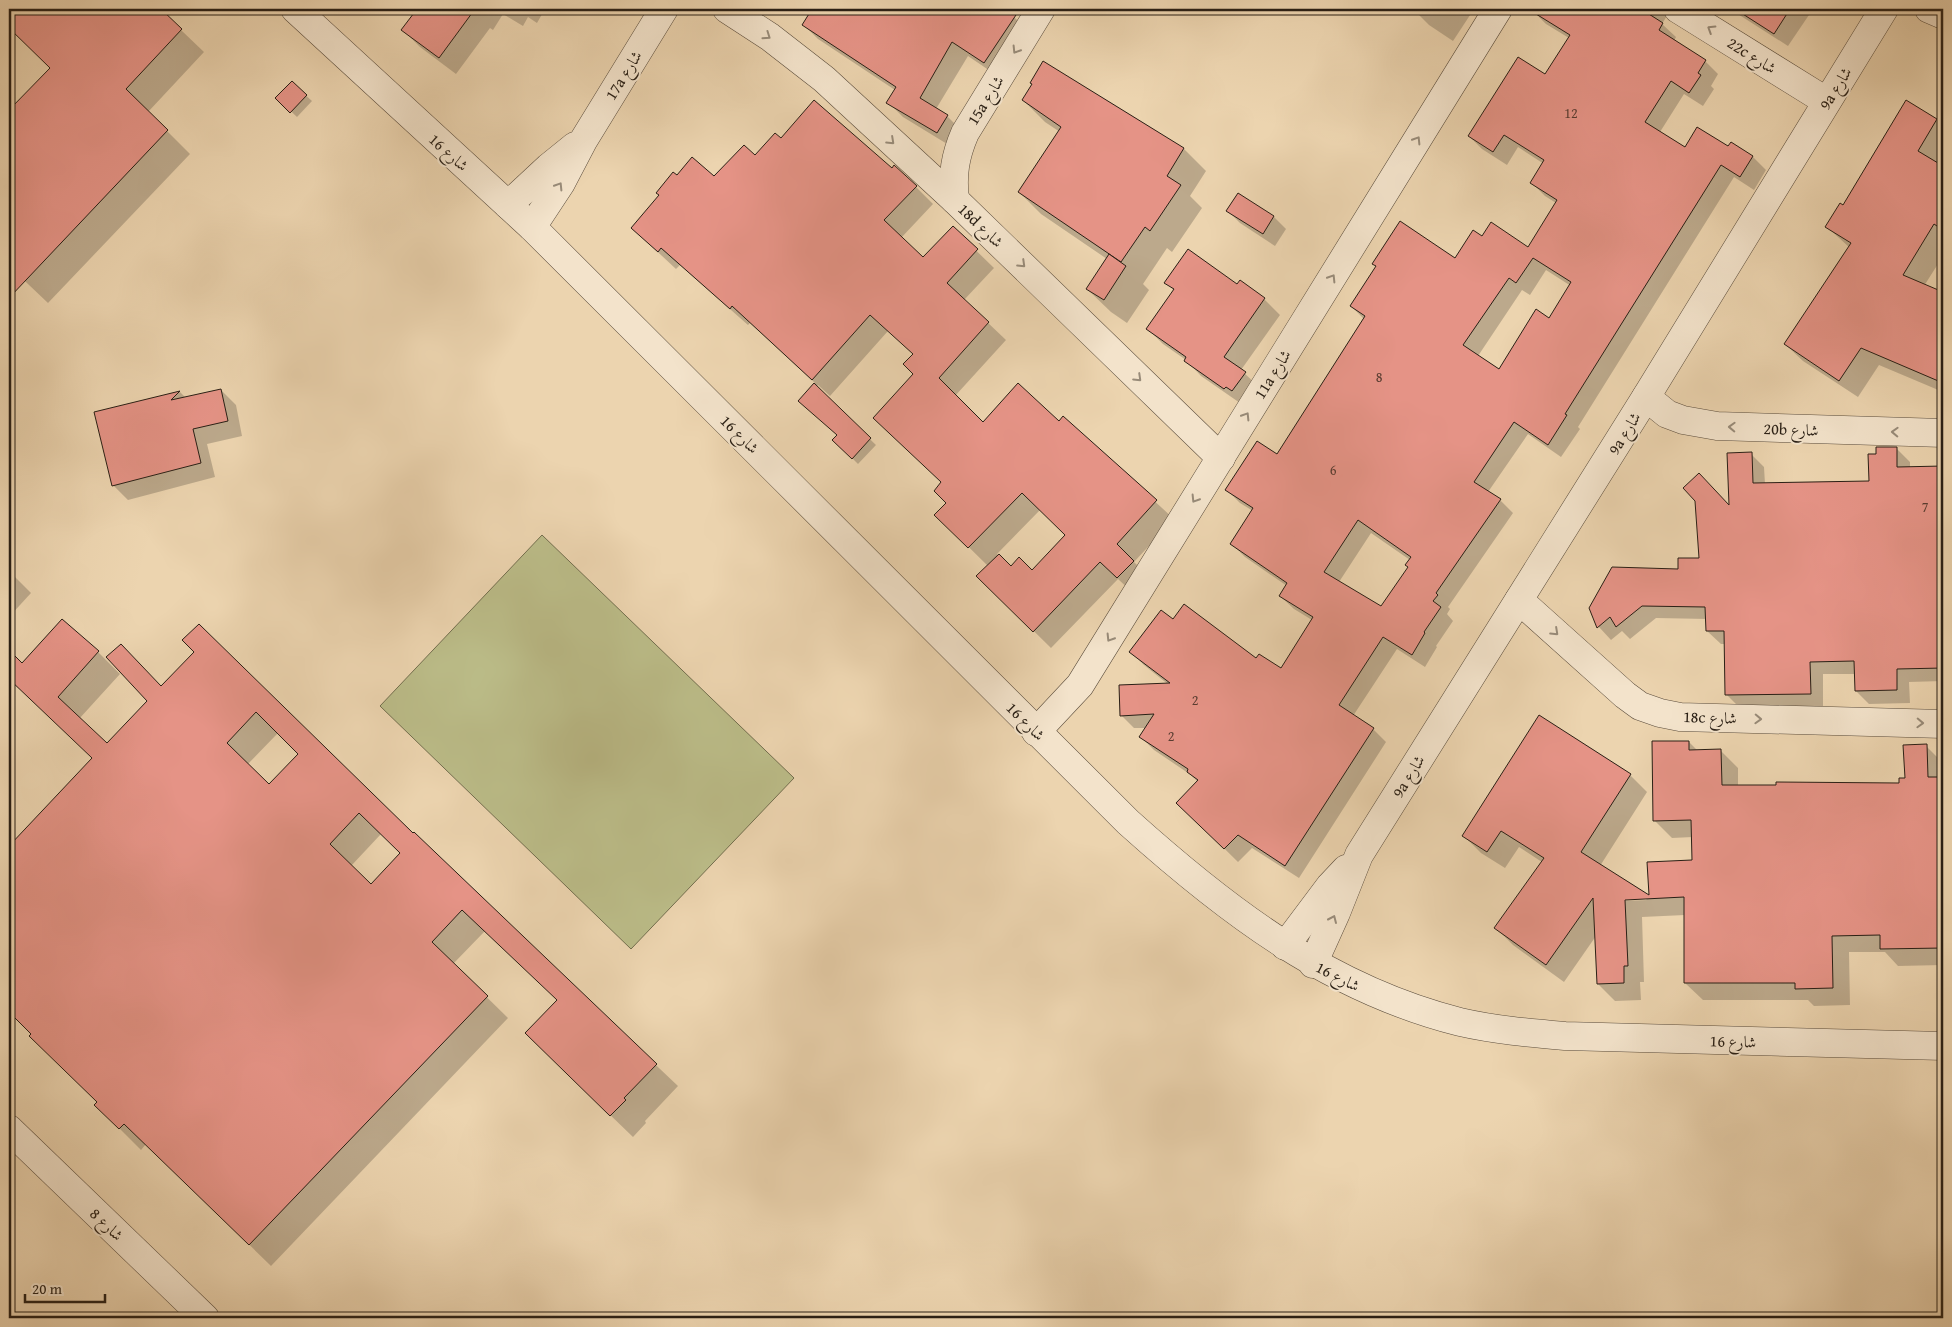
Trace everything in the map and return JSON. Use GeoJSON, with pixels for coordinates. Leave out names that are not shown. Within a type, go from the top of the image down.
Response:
{"type":"FeatureCollection","features":[{"type":"Feature","properties":{"kind":"street","name":"شارع 16"},"geometry":{"type":"LineString","coordinates":[[295,9],[532,227],[1128,822],[1181,869],[1239,915],[1314,964],[1360,988],[1410,1007],[1461,1022],[1513,1032],[1566,1036],[1943,1046]]}},
{"type":"Feature","properties":{"kind":"street","name":"17a شارع"},"geometry":{"type":"LineString","coordinates":[[532,227],[561,183],[583,141],[664,9]]}},
{"type":"Feature","properties":{"kind":"street","name":"18d شارع"},"geometry":{"type":"LineString","coordinates":[[727,9],[776,42],[824,79],[955,200],[1221,458]]}},
{"type":"Feature","properties":{"kind":"street","name":"15a شارع"},"geometry":{"type":"LineString","coordinates":[[955,200],[954,166],[958,149],[965,133],[1042,9]]}},
{"type":"Feature","properties":{"kind":"street","name":"11a شارع"},"geometry":{"type":"LineString","coordinates":[[1036,732],[1080,685],[1498,9]]}},
{"type":"Feature","properties":{"kind":"street","name":"22c شارع"},"geometry":{"type":"LineString","coordinates":[[1678,9],[1826,101]]}},
{"type":"Feature","properties":{"kind":"street","name":"9a شارع"},"geometry":{"type":"LineString","coordinates":[[1314,964],[1359,855],[1646,397],[1884,9]]}},
{"type":"Feature","properties":{"kind":"street"},"geometry":{"type":"LineString","coordinates":[[1929,9],[1943,16]]}},
{"type":"Feature","properties":{"kind":"street","name":"17a شارع"},"geometry":{"type":"LineString","coordinates":[[508,205],[549,167],[583,141]]}},
{"type":"Feature","properties":{"kind":"street","name":"20b شارع"},"geometry":{"type":"LineString","coordinates":[[1646,397],[1667,414],[1683,420],[1717,426],[1943,433]]}},
{"type":"Feature","properties":{"kind":"street","name":"18c شارع"},"geometry":{"type":"LineString","coordinates":[[1519,600],[1609,682],[1640,706],[1660,714],[1680,717],[1943,724]]}},
{"type":"Feature","properties":{"kind":"street","name":"9a شارع"},"geometry":{"type":"LineString","coordinates":[[1286,946],[1330,886],[1359,855]]}},
{"type":"Feature","properties":{"kind":"street","name":"شارع 8"},"geometry":{"type":"LineString","coordinates":[[9,1129],[204,1318]]}},
{"type":"Feature","properties":{"kind":"green space"},"geometry":{"type":"Polygon","coordinates":[[[542,535],[794,778],[631,949],[380,706],[542,535]]]}},
{"type":"Feature","properties":{"kind":"building"},"geometry":{"type":"Polygon","coordinates":[[[9,9],[161,9],[182,29],[126,89],[168,130],[9,298],[9,110],[50,68],[9,28],[9,9]]]}},
{"type":"Feature","properties":{"kind":"building"},"geometry":{"type":"Polygon","coordinates":[[[417,9],[475,9],[439,58],[401,30],[417,9]]]}},
{"type":"Feature","properties":{"kind":"building"},"geometry":{"type":"Polygon","coordinates":[[[812,9],[1020,9],[984,63],[952,42],[920,98],[948,115],[937,133],[886,103],[896,87],[802,25],[812,9]]]}},
{"type":"Feature","properties":{"kind":"building"},"geometry":{"type":"Polygon","coordinates":[[[1528,9],[1641,9],[1663,23],[1659,30],[1706,60],[1698,73],[1701,75],[1689,93],[1671,81],[1645,122],[1685,147],[1697,127],[1728,146],[1731,142],[1753,156],[1740,177],[1721,165],[1565,414],[1567,415],[1548,445],[1514,422],[1474,482],[1501,499],[1436,593],[1438,595],[1433,601],[1441,607],[1424,632],[1412,655],[1383,637],[1339,705],[1374,728],[1285,866],[1238,835],[1224,849],[1176,803],[1198,780],[1187,772],[1188,769],[1139,737],[1154,714],[1120,716],[1119,685],[1170,683],[1129,652],[1161,610],[1173,619],[1184,604],[1256,658],[1259,654],[1281,668],[1313,617],[1279,596],[1287,583],[1230,544],[1253,508],[1225,490],[1257,441],[1277,454],[1365,316],[1350,306],[1376,266],[1372,264],[1400,221],[1455,258],[1473,230],[1482,236],[1491,222],[1528,247],[1557,200],[1530,183],[1544,160],[1504,135],[1493,152],[1468,136],[1518,57],[1545,74],[1570,35],[1528,9]],[[1533,258],[1516,283],[1509,278],[1463,345],[1499,369],[1536,309],[1549,318],[1571,282],[1533,258]],[[1358,520],[1324,572],[1381,606],[1408,567],[1405,565],[1411,557],[1358,520]]]}},
{"type":"Feature","properties":{"kind":"building"},"geometry":{"type":"Polygon","coordinates":[[[1735,9],[1790,9],[1774,34],[1735,9]]]}},
{"type":"Feature","properties":{"kind":"building"},"geometry":{"type":"Polygon","coordinates":[[[1043,61],[1184,148],[1167,176],[1181,185],[1150,231],[1145,227],[1121,262],[1018,192],[1061,127],[1022,100],[1043,61]]]}},
{"type":"Feature","properties":{"kind":"building"},"geometry":{"type":"Polygon","coordinates":[[[292,81],[307,95],[290,113],[275,98],[292,81]]]}},
{"type":"Feature","properties":{"kind":"building"},"geometry":{"type":"Polygon","coordinates":[[[814,100],[892,168],[894,165],[917,186],[884,220],[923,257],[953,226],[978,249],[947,283],[989,322],[939,378],[983,422],[1018,383],[1059,421],[1063,416],[1157,500],[1117,544],[1134,561],[1117,578],[1100,562],[1033,632],[976,576],[999,554],[1011,566],[1019,557],[1032,570],[1065,535],[1022,493],[968,548],[934,515],[946,503],[934,491],[941,482],[873,418],[913,374],[903,364],[913,354],[870,315],[812,380],[732,306],[730,309],[661,248],[658,252],[631,228],[659,195],[656,193],[673,172],[677,175],[692,157],[714,176],[744,145],[755,155],[775,133],[781,138],[814,100]]]}},
{"type":"Feature","properties":{"kind":"building"},"geometry":{"type":"Polygon","coordinates":[[[1906,100],[1937,119],[1918,151],[1943,166],[1943,230],[1934,224],[1903,275],[1943,292],[1943,383],[1861,348],[1839,381],[1784,344],[1851,243],[1825,227],[1840,203],[1843,205],[1906,100]]]}},
{"type":"Feature","properties":{"kind":"building"},"geometry":{"type":"Polygon","coordinates":[[[1238,193],[1274,216],[1263,234],[1226,211],[1238,193]]]}},
{"type":"Feature","properties":{"kind":"building"},"geometry":{"type":"Polygon","coordinates":[[[1188,249],[1237,284],[1240,280],[1265,298],[1224,357],[1246,372],[1232,391],[1226,387],[1224,389],[1184,361],[1186,357],[1146,329],[1174,289],[1164,283],[1188,249]]]}},
{"type":"Feature","properties":{"kind":"building"},"geometry":{"type":"Polygon","coordinates":[[[1109,254],[1126,266],[1104,300],[1086,289],[1109,254]]]}},
{"type":"Feature","properties":{"kind":"building"},"geometry":{"type":"Polygon","coordinates":[[[814,383],[871,438],[852,459],[832,440],[837,435],[798,401],[814,383]]]}},
{"type":"Feature","properties":{"kind":"building"},"geometry":{"type":"Polygon","coordinates":[[[221,389],[228,421],[193,429],[201,463],[112,486],[94,412],[180,391],[171,400],[221,389]]]}},
{"type":"Feature","properties":{"kind":"building"},"geometry":{"type":"Polygon","coordinates":[[[1876,447],[1897,447],[1897,467],[1943,466],[1943,668],[1897,669],[1897,690],[1855,691],[1854,661],[1810,662],[1811,694],[1725,695],[1724,631],[1706,631],[1705,607],[1642,606],[1616,627],[1610,617],[1597,628],[1589,608],[1612,567],[1678,569],[1678,558],[1699,558],[1695,501],[1683,488],[1699,473],[1729,505],[1727,453],[1752,452],[1753,483],[1869,481],[1868,454],[1876,454],[1876,447]]]}},
{"type":"Feature","properties":{"kind":"building"},"geometry":{"type":"Polygon","coordinates":[[[62,619],[99,651],[58,697],[107,743],[147,701],[106,657],[121,644],[161,686],[194,652],[182,640],[199,624],[413,833],[657,1064],[624,1098],[626,1100],[610,1116],[525,1033],[557,1000],[462,910],[432,942],[488,996],[249,1245],[124,1124],[119,1129],[94,1105],[97,1102],[29,1036],[31,1034],[9,1012],[9,846],[92,758],[9,679],[9,650],[22,663],[62,619]],[[256,712],[227,743],[269,784],[298,754],[256,712]],[[359,813],[330,844],[371,884],[400,853],[359,813]]]}},
{"type":"Feature","properties":{"kind":"building"},"geometry":{"type":"Polygon","coordinates":[[[1539,715],[1631,774],[1581,852],[1649,895],[1647,862],[1692,860],[1691,820],[1653,821],[1652,741],[1689,741],[1689,750],[1721,749],[1722,785],[1776,785],[1776,782],[1899,783],[1899,778],[1905,778],[1903,745],[1927,744],[1928,777],[1943,777],[1943,948],[1880,949],[1880,935],[1832,936],[1833,988],[1795,989],[1795,983],[1684,983],[1684,897],[1625,900],[1628,966],[1624,966],[1624,983],[1597,984],[1593,898],[1546,965],[1494,928],[1544,858],[1501,831],[1487,852],[1462,836],[1539,715]]]}}]}
